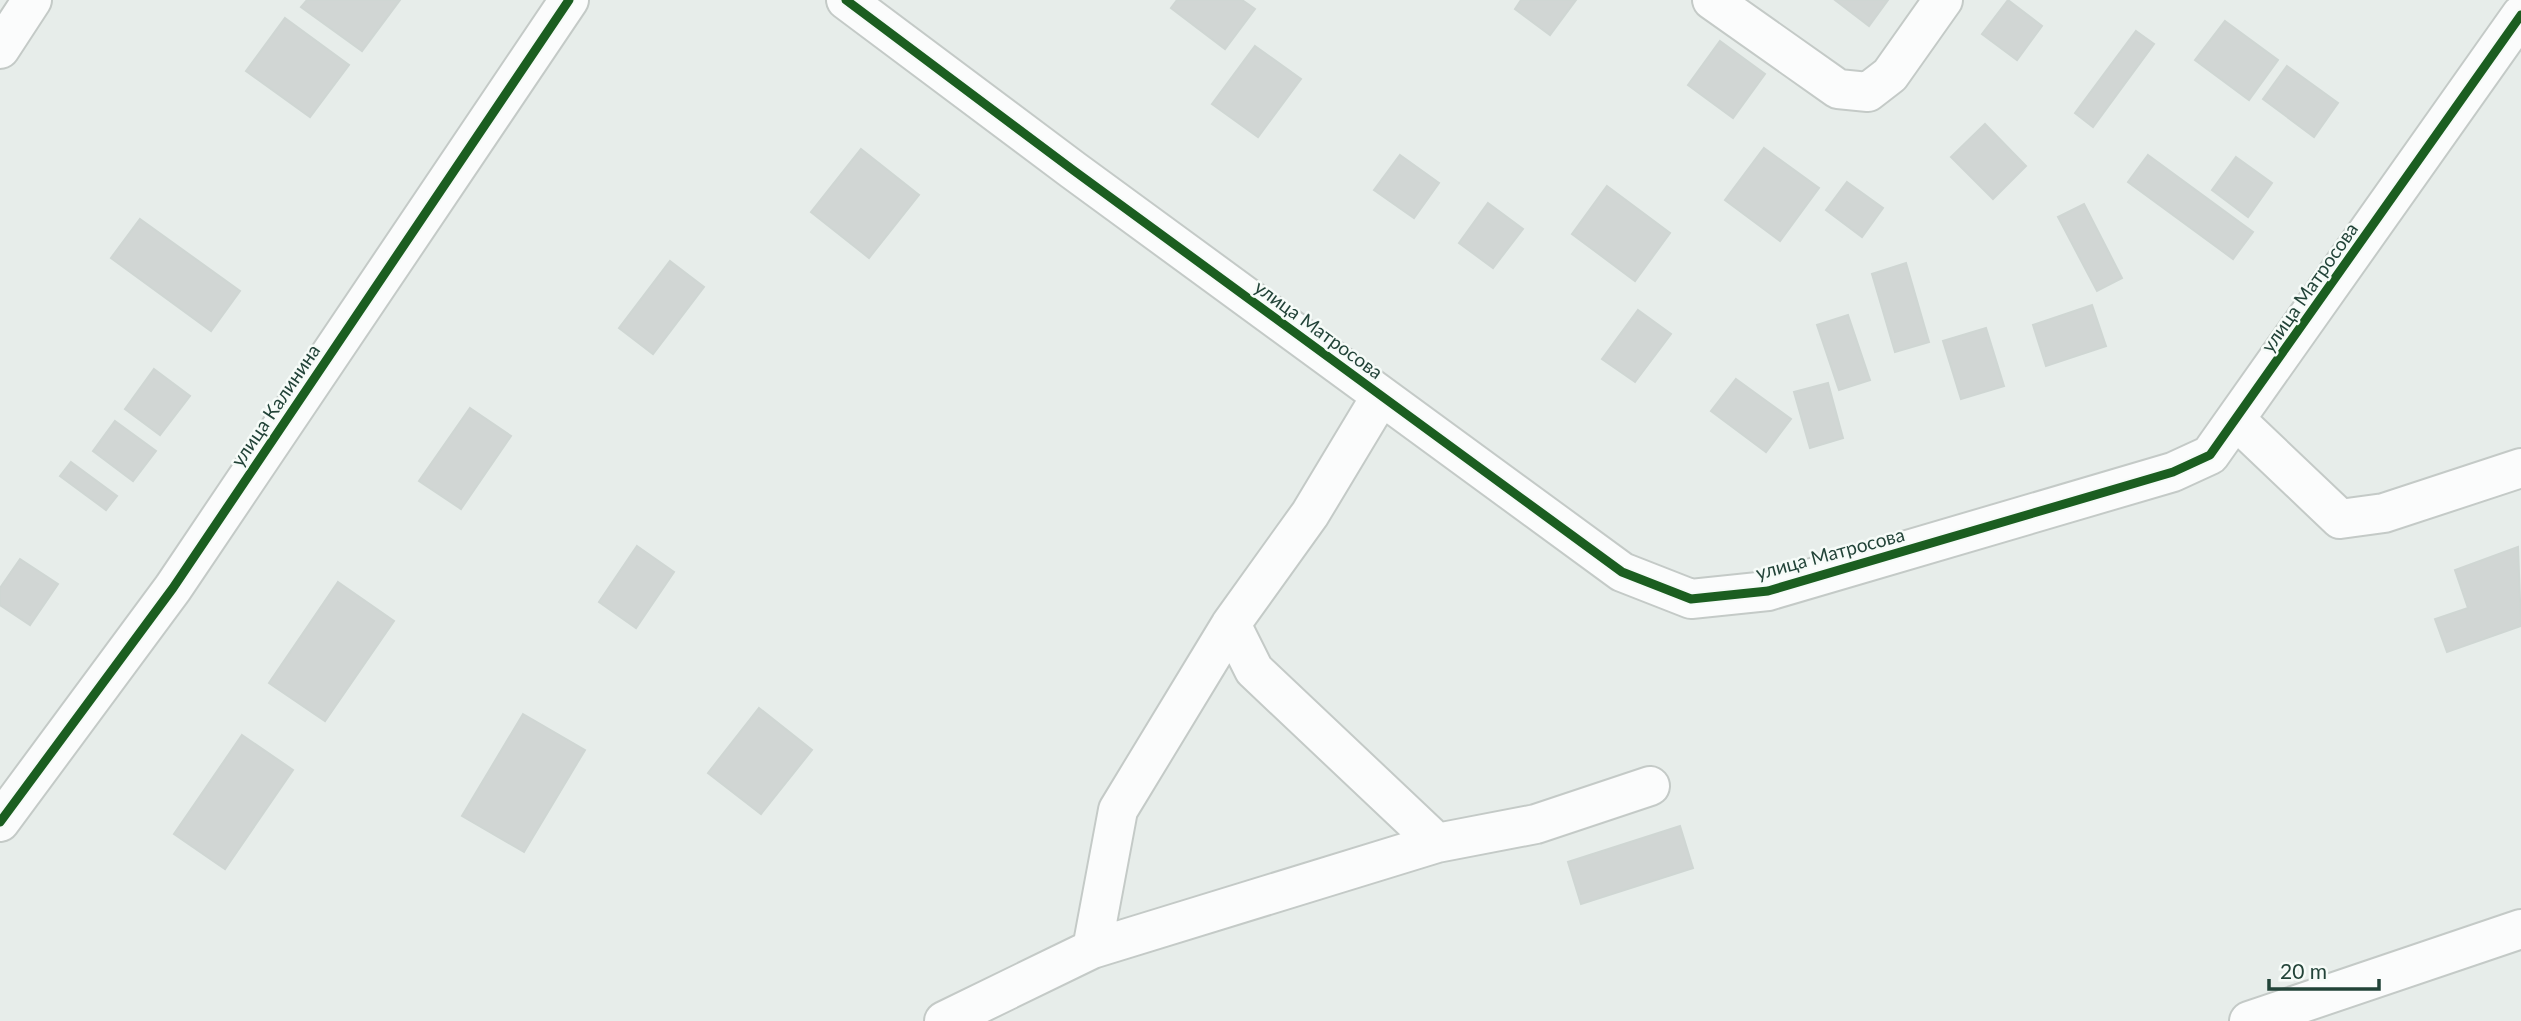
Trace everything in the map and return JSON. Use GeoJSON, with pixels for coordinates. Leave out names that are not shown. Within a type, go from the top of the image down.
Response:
{"type":"FeatureCollection","features":[{"type":"Feature","properties":{"kind":"street"},"geometry":{"type":"LineString","coordinates":[[0,49],[32,0]]}},
{"type":"Feature","properties":{"kind":"street","name":"улица Калинина"},"geometry":{"type":"LineString","coordinates":[[0,822],[173,587],[569,0]]}},
{"type":"Feature","properties":{"kind":"street","name":"улица Матросова"},"geometry":{"type":"LineString","coordinates":[[846,0],[1622,572],[1691,599],[1768,591],[2173,472],[2210,455],[2237,421],[2521,15]]}},
{"type":"Feature","properties":{"kind":"street"},"geometry":{"type":"LineString","coordinates":[[1712,0],[1838,89],[1868,92],[1890,75],[1943,0]]}},
{"type":"Feature","properties":{"kind":"street"},"geometry":{"type":"LineString","coordinates":[[1092,949],[1118,810],[1231,624],[1310,514],[1381,396]]}},
{"type":"Feature","properties":{"kind":"street"},"geometry":{"type":"LineString","coordinates":[[2237,421],[2340,519],[2384,513],[2521,468]]}},
{"type":"Feature","properties":{"kind":"street"},"geometry":{"type":"LineString","coordinates":[[1231,624],[1254,670],[1437,843]]}},
{"type":"Feature","properties":{"kind":"street"},"geometry":{"type":"LineString","coordinates":[[944,1021],[1092,949],[1437,843],[1536,824],[1650,786]]}},
{"type":"Feature","properties":{"kind":"street"},"geometry":{"type":"LineString","coordinates":[[2249,1021],[2521,929]]}},
{"type":"Feature","properties":{"kind":"building"},"geometry":{"type":"Polygon","coordinates":[[[307,0],[400,0],[362,51],[301,7],[307,0]]]}},
{"type":"Feature","properties":{"kind":"building"},"geometry":{"type":"Polygon","coordinates":[[[1177,0],[1242,0],[1255,9],[1225,49],[1171,8],[1177,0]]]}},
{"type":"Feature","properties":{"kind":"building"},"geometry":{"type":"Polygon","coordinates":[[[1521,0],[1576,0],[1550,35],[1515,9],[1521,0]]]}},
{"type":"Feature","properties":{"kind":"building"},"geometry":{"type":"Polygon","coordinates":[[[1835,0],[1888,0],[1869,26],[1835,0]]]}},
{"type":"Feature","properties":{"kind":"building"},"geometry":{"type":"Polygon","coordinates":[[[2008,0],[2042,26],[2017,60],[1982,34],[2008,0]]]}},
{"type":"Feature","properties":{"kind":"building"},"geometry":{"type":"Polygon","coordinates":[[[285,18],[349,65],[310,117],[246,71],[285,18]]]}},
{"type":"Feature","properties":{"kind":"building"},"geometry":{"type":"Polygon","coordinates":[[[2225,21],[2278,60],[2249,100],[2195,60],[2225,21]]]}},
{"type":"Feature","properties":{"kind":"building"},"geometry":{"type":"Polygon","coordinates":[[[2136,31],[2154,44],[2093,127],[2075,113],[2136,31]]]}},
{"type":"Feature","properties":{"kind":"building"},"geometry":{"type":"Polygon","coordinates":[[[1720,41],[1765,74],[1733,118],[1688,85],[1720,41]]]}},
{"type":"Feature","properties":{"kind":"building"},"geometry":{"type":"Polygon","coordinates":[[[1255,46],[1301,79],[1258,137],[1212,104],[1255,46]]]}},
{"type":"Feature","properties":{"kind":"building"},"geometry":{"type":"Polygon","coordinates":[[[2287,66],[2338,103],[2314,137],[2263,99],[2287,66]]]}},
{"type":"Feature","properties":{"kind":"building"},"geometry":{"type":"Polygon","coordinates":[[[1985,124],[2026,166],[1993,199],[1951,157],[1985,124]]]}},
{"type":"Feature","properties":{"kind":"building"},"geometry":{"type":"Polygon","coordinates":[[[1764,148],[1819,188],[1780,241],[1725,200],[1764,148]]]}},
{"type":"Feature","properties":{"kind":"building"},"geometry":{"type":"Polygon","coordinates":[[[861,149],[919,195],[869,258],[811,212],[861,149]]]}},
{"type":"Feature","properties":{"kind":"building"},"geometry":{"type":"Polygon","coordinates":[[[1400,155],[1439,183],[1414,218],[1374,190],[1400,155]]]}},
{"type":"Feature","properties":{"kind":"building"},"geometry":{"type":"Polygon","coordinates":[[[2148,155],[2253,232],[2233,259],[2128,182],[2148,155]]]}},
{"type":"Feature","properties":{"kind":"building"},"geometry":{"type":"Polygon","coordinates":[[[2236,157],[2272,183],[2248,217],[2212,190],[2236,157]]]}},
{"type":"Feature","properties":{"kind":"building"},"geometry":{"type":"Polygon","coordinates":[[[1847,182],[1883,208],[1862,237],[1826,210],[1847,182]]]}},
{"type":"Feature","properties":{"kind":"building"},"geometry":{"type":"Polygon","coordinates":[[[1607,186],[1670,233],[1635,281],[1572,234],[1607,186]]]}},
{"type":"Feature","properties":{"kind":"building"},"geometry":{"type":"Polygon","coordinates":[[[1488,203],[1523,229],[1493,268],[1459,243],[1488,203]]]}},
{"type":"Feature","properties":{"kind":"building"},"geometry":{"type":"Polygon","coordinates":[[[2084,204],[2122,278],[2097,291],[2058,217],[2084,204]]]}},
{"type":"Feature","properties":{"kind":"building"},"geometry":{"type":"Polygon","coordinates":[[[140,219],[240,291],[211,331],[111,258],[140,219]]]}},
{"type":"Feature","properties":{"kind":"building"},"geometry":{"type":"Polygon","coordinates":[[[670,261],[704,287],[653,354],[619,328],[670,261]]]}},
{"type":"Feature","properties":{"kind":"building"},"geometry":{"type":"Polygon","coordinates":[[[1906,263],[1929,342],[1895,352],[1872,274],[1906,263]]]}},
{"type":"Feature","properties":{"kind":"building"},"geometry":{"type":"Polygon","coordinates":[[[2092,305],[2106,346],[2046,366],[2033,325],[2092,305]]]}},
{"type":"Feature","properties":{"kind":"building"},"geometry":{"type":"Polygon","coordinates":[[[1638,310],[1671,334],[1635,382],[1602,359],[1638,310]]]}},
{"type":"Feature","properties":{"kind":"building"},"geometry":{"type":"Polygon","coordinates":[[[1848,315],[1870,380],[1839,390],[1817,325],[1848,315]]]}},
{"type":"Feature","properties":{"kind":"building"},"geometry":{"type":"Polygon","coordinates":[[[1986,328],[2004,386],[1961,399],[1943,341],[1986,328]]]}},
{"type":"Feature","properties":{"kind":"building"},"geometry":{"type":"Polygon","coordinates":[[[154,369],[190,396],[160,435],[125,409],[154,369]]]}},
{"type":"Feature","properties":{"kind":"building"},"geometry":{"type":"Polygon","coordinates":[[[1736,379],[1791,419],[1766,452],[1711,411],[1736,379]]]}},
{"type":"Feature","properties":{"kind":"building"},"geometry":{"type":"Polygon","coordinates":[[[1828,383],[1843,438],[1810,448],[1794,392],[1828,383]]]}},
{"type":"Feature","properties":{"kind":"building"},"geometry":{"type":"Polygon","coordinates":[[[470,408],[511,436],[461,509],[419,481],[470,408]]]}},
{"type":"Feature","properties":{"kind":"building"},"geometry":{"type":"Polygon","coordinates":[[[115,421],[156,451],[133,481],[93,451],[115,421]]]}},
{"type":"Feature","properties":{"kind":"building"},"geometry":{"type":"Polygon","coordinates":[[[71,462],[117,496],[106,510],[60,476],[71,462]]]}},
{"type":"Feature","properties":{"kind":"building"},"geometry":{"type":"Polygon","coordinates":[[[637,546],[674,572],[636,628],[599,602],[637,546]]]}},
{"type":"Feature","properties":{"kind":"building"},"geometry":{"type":"Polygon","coordinates":[[[2518,547],[2521,626],[2447,652],[2435,619],[2468,608],[2455,570],[2518,547]]]}},
{"type":"Feature","properties":{"kind":"building"},"geometry":{"type":"Polygon","coordinates":[[[20,559],[58,584],[30,625],[0,605],[0,588],[20,559]]]}},
{"type":"Feature","properties":{"kind":"building"},"geometry":{"type":"Polygon","coordinates":[[[338,582],[394,621],[325,721],[269,683],[338,582]]]}},
{"type":"Feature","properties":{"kind":"building"},"geometry":{"type":"Polygon","coordinates":[[[759,708],[812,750],[761,814],[708,773],[759,708]]]}},
{"type":"Feature","properties":{"kind":"building"},"geometry":{"type":"Polygon","coordinates":[[[523,714],[585,750],[524,852],[462,816],[523,714]]]}},
{"type":"Feature","properties":{"kind":"building"},"geometry":{"type":"Polygon","coordinates":[[[242,735],[293,770],[225,869],[174,834],[242,735]]]}},
{"type":"Feature","properties":{"kind":"building"},"geometry":{"type":"Polygon","coordinates":[[[1680,826],[1693,868],[1581,904],[1568,862],[1680,826]]]}},
{"type":"Feature","properties":{"kind":"cycle path"},"geometry":{"type":"LineString","coordinates":[[0,822],[173,588],[569,0]]}},
{"type":"Feature","properties":{"kind":"cycle path"},"geometry":{"type":"LineString","coordinates":[[846,0],[1073,170],[1622,572],[1691,599],[1768,591],[2173,472],[2210,455],[2521,15]]}}]}
